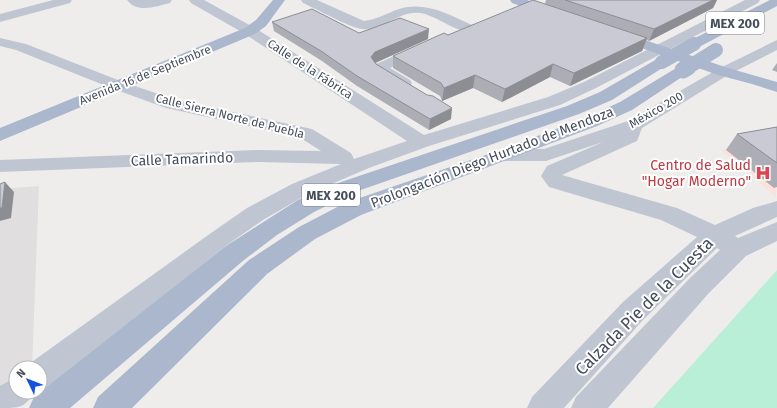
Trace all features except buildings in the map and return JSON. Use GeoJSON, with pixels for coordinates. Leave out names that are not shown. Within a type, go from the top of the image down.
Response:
{"type":"FeatureCollection","features":[{"type":"Feature","properties":{"kind":"main road","name":"Avenida 16 de Septiembre"},"geometry":{"type":"LineString","coordinates":[[0,135],[117,85],[250,31],[261,23],[279,0]]}},
{"type":"Feature","properties":{"kind":"main road"},"geometry":{"type":"LineString","coordinates":[[516,0],[567,14],[536,0]]}},
{"type":"Feature","properties":{"kind":"main road","name":"Prolongación Diego Hurtado de Mendoza"},"geometry":{"type":"LineString","coordinates":[[45,408],[235,253],[269,228],[306,206],[348,187],[573,110],[606,96],[663,52],[694,44],[777,1]]}},
{"type":"Feature","properties":{"kind":"main road"},"geometry":{"type":"LineString","coordinates":[[608,28],[663,52],[727,70],[777,87]]}},
{"type":"Feature","properties":{"kind":"main road","name":"Prolongación Diego Hurtado de Mendoza"},"geometry":{"type":"LineString","coordinates":[[109,408],[258,267],[306,233],[353,209],[591,122],[626,106],[729,43]]}},
{"type":"Feature","properties":{"kind":"street"},"geometry":{"type":"LineString","coordinates":[[0,18],[66,0]]}},
{"type":"Feature","properties":{"kind":"street"},"geometry":{"type":"LineString","coordinates":[[133,0],[144,5],[166,0]]}},
{"type":"Feature","properties":{"kind":"street","name":"Calle de la Fábrica"},"geometry":{"type":"LineString","coordinates":[[195,0],[250,31],[422,142]]}},
{"type":"Feature","properties":{"kind":"street"},"geometry":{"type":"LineString","coordinates":[[307,0],[362,25],[371,24],[416,9],[472,25],[453,34]]}},
{"type":"Feature","properties":{"kind":"street"},"geometry":{"type":"LineString","coordinates":[[48,369],[219,239],[255,214],[353,160],[422,142],[554,101],[663,52],[754,0]]}},
{"type":"Feature","properties":{"kind":"street","name":"Calle Sierra Norte de Puebla"},"geometry":{"type":"LineString","coordinates":[[0,42],[21,47],[117,85],[172,104],[305,133],[353,160]]}},
{"type":"Feature","properties":{"kind":"street"},"geometry":{"type":"LineString","coordinates":[[414,89],[382,70],[381,67],[432,43]]}},
{"type":"Feature","properties":{"kind":"street","name":"México 200"},"geometry":{"type":"LineString","coordinates":[[504,155],[546,155],[634,125],[727,70],[777,44]]}},
{"type":"Feature","properties":{"kind":"street"},"geometry":{"type":"LineString","coordinates":[[634,125],[630,137],[554,171],[551,176],[556,182],[670,214],[737,249]]}},
{"type":"Feature","properties":{"kind":"street","name":"Calle Tamarindo"},"geometry":{"type":"LineString","coordinates":[[0,166],[258,156],[353,160]]}},
{"type":"Feature","properties":{"kind":"street","name":"Calzada Pie de la Cuesta"},"geometry":{"type":"LineString","coordinates":[[543,408],[633,311],[714,236],[761,214],[777,209]]}},
{"type":"Feature","properties":{"kind":"street","name":"Calzada Pie de la Cuesta"},"geometry":{"type":"LineString","coordinates":[[587,408],[664,322],[698,286],[737,249],[777,231]]}},
{"type":"Feature","properties":{"kind":"street"},"geometry":{"type":"LineString","coordinates":[[0,406],[8,400]]}},
{"type":"Feature","properties":{"kind":"shaded area","name":"Centro de Salud \"Hogar Moderno\""},"geometry":{"type":"Polygon","coordinates":[[[770,139],[777,151],[776,197],[721,150],[770,139]]]}},
{"type":"Feature","properties":{"kind":"shaded area"},"geometry":{"type":"Polygon","coordinates":[[[39,186],[32,360],[8,360],[8,399],[0,406],[0,189],[39,186]]]}},
{"type":"Feature","properties":{"kind":"green space"},"geometry":{"type":"Polygon","coordinates":[[[777,270],[777,408],[653,408],[777,270]]]}},
{"type":"Feature","properties":{"kind":"place","name":"Centro de Salud \"Hogar Moderno\""},"geometry":{"type":"Point","coordinates":[763,173]}}]}
